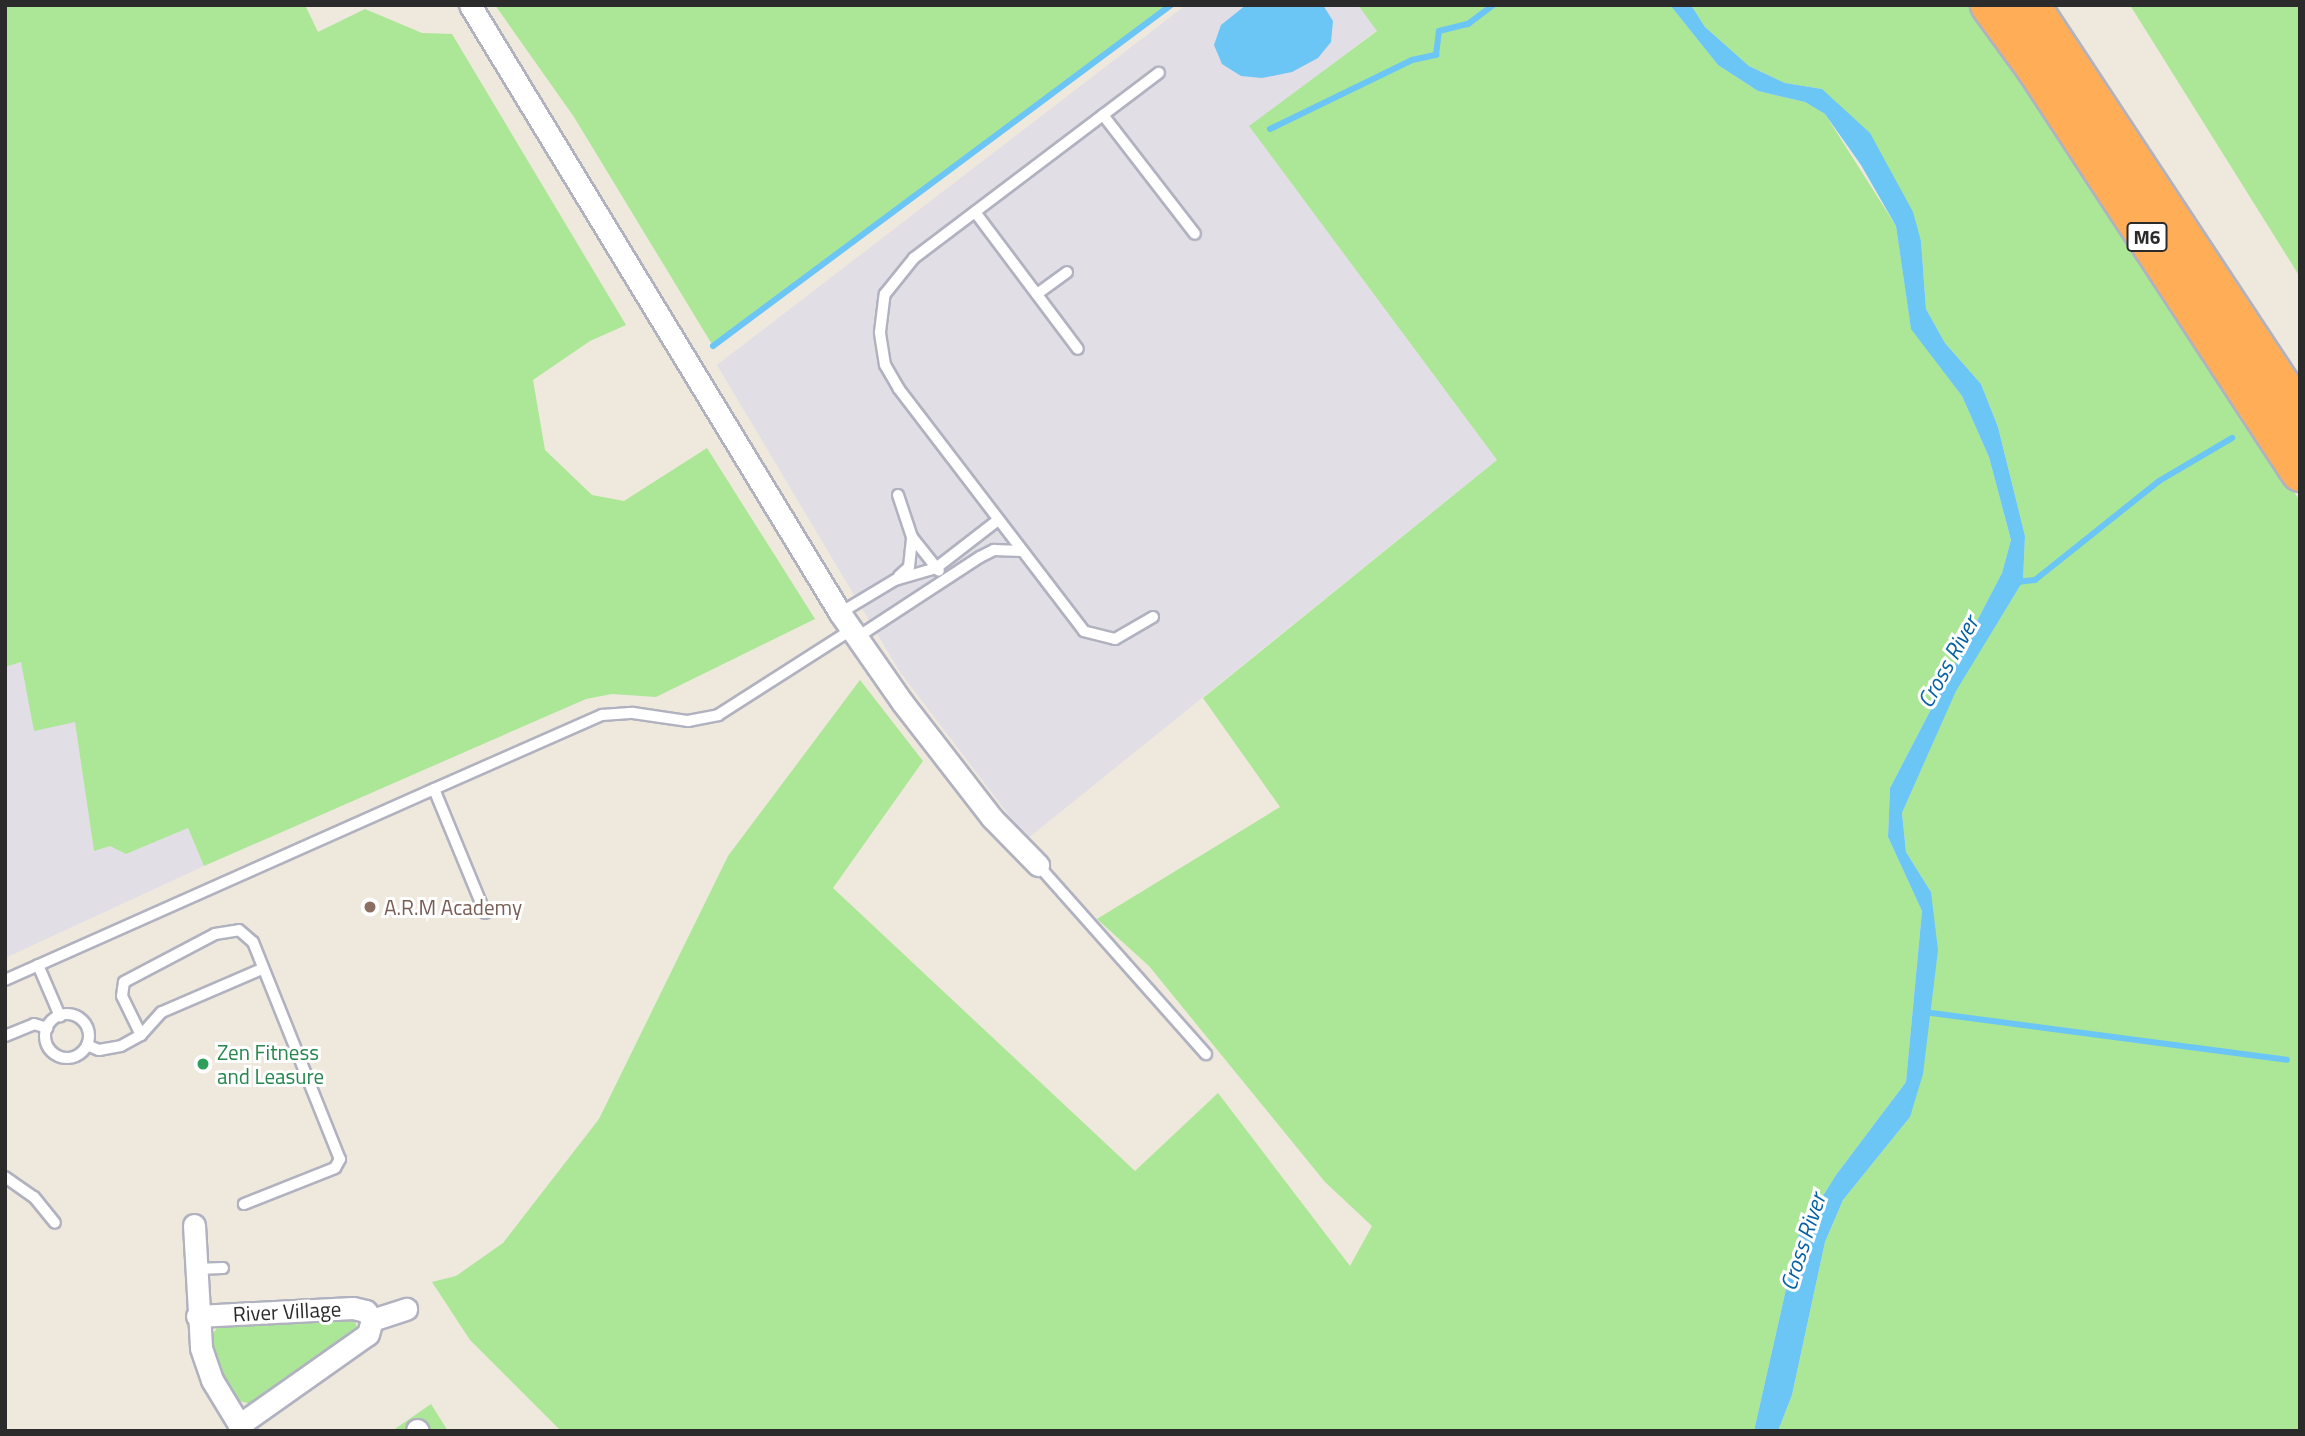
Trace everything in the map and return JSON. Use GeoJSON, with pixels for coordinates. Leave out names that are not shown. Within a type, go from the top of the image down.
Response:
{"type":"FeatureCollection","features":[{"type":"Feature","properties":{"kind":"highway","name":"M6"},"geometry":{"type":"LineString","coordinates":[[1990,5],[2036,68],[2300,472]]}},
{"type":"Feature","properties":{"kind":"highway","name":"M6"},"geometry":{"type":"LineString","coordinates":[[2031,5],[2300,414]]}},
{"type":"Feature","properties":{"kind":"street"},"geometry":{"type":"LineString","coordinates":[[470,5],[849,627],[992,818],[1038,865]]}},
{"type":"Feature","properties":{"kind":"street","name":"River Village"},"geometry":{"type":"LineString","coordinates":[[194,1225],[197,1316],[212,1380],[241,1428],[368,1334],[372,1320],[366,1311],[353,1308],[197,1316]]}},
{"type":"Feature","properties":{"kind":"street","name":"River Village"},"geometry":{"type":"LineString","coordinates":[[372,1320],[406,1309]]}},
{"type":"Feature","properties":{"kind":"lane"},"geometry":{"type":"LineString","coordinates":[[1153,617],[1115,639],[1092,635],[1066,610],[900,389],[885,365],[880,332],[885,294],[898,275],[975,212],[1159,73]]}},
{"type":"Feature","properties":{"kind":"lane"},"geometry":{"type":"LineString","coordinates":[[1103,115],[1195,234]]}},
{"type":"Feature","properties":{"kind":"lane"},"geometry":{"type":"LineString","coordinates":[[975,212],[1078,349]]}},
{"type":"Feature","properties":{"kind":"lane"},"geometry":{"type":"LineString","coordinates":[[1037,294],[1067,272]]}},
{"type":"Feature","properties":{"kind":"lane"},"geometry":{"type":"LineString","coordinates":[[898,495],[912,537],[945,578]]}},
{"type":"Feature","properties":{"kind":"lane"},"geometry":{"type":"LineString","coordinates":[[895,580],[936,568],[998,520]]}},
{"type":"Feature","properties":{"kind":"lane"},"geometry":{"type":"LineString","coordinates":[[849,627],[909,567],[912,537]]}},
{"type":"Feature","properties":{"kind":"lane"},"geometry":{"type":"LineString","coordinates":[[5,980],[601,715],[633,713],[688,722],[718,715],[849,627],[994,550],[1023,551]]}},
{"type":"Feature","properties":{"kind":"lane"},"geometry":{"type":"LineString","coordinates":[[435,789],[485,913]]}},
{"type":"Feature","properties":{"kind":"lane"},"geometry":{"type":"LineString","coordinates":[[1038,865],[1206,1054]]}},
{"type":"Feature","properties":{"kind":"lane"},"geometry":{"type":"LineString","coordinates":[[141,1035],[122,996],[124,982],[215,934],[239,930],[253,942],[340,1160],[335,1168],[244,1204]]}},
{"type":"Feature","properties":{"kind":"lane"},"geometry":{"type":"LineString","coordinates":[[38,965],[60,1016]]}},
{"type":"Feature","properties":{"kind":"lane"},"geometry":{"type":"LineString","coordinates":[[87,1045],[99,1050],[121,1046],[141,1035],[162,1012],[262,969]]}},
{"type":"Feature","properties":{"kind":"lane"},"geometry":{"type":"LineString","coordinates":[[60,1016],[78,1017],[88,1030],[87,1045],[74,1058],[60,1057],[48,1047],[47,1028],[60,1016]]}},
{"type":"Feature","properties":{"kind":"lane"},"geometry":{"type":"LineString","coordinates":[[5,1036],[34,1024],[47,1028]]}},
{"type":"Feature","properties":{"kind":"lane"},"geometry":{"type":"LineString","coordinates":[[5,1177],[34,1197],[55,1223]]}},
{"type":"Feature","properties":{"kind":"lane"},"geometry":{"type":"LineString","coordinates":[[196,1269],[223,1268]]}},
{"type":"Feature","properties":{"kind":"shaded area"},"geometry":{"type":"Polygon","coordinates":[[[1186,5],[1358,5],[1377,30],[1250,127],[1497,460],[1027,839],[900,672],[717,365],[1186,5]]]}},
{"type":"Feature","properties":{"kind":"shaded area"},"geometry":{"type":"Polygon","coordinates":[[[21,662],[75,721],[94,850],[110,846],[126,854],[188,828],[204,866],[5,958],[5,667],[21,662]]]}},
{"type":"Feature","properties":{"kind":"green space"},"geometry":{"type":"Polygon","coordinates":[[[5,5],[305,5],[318,32],[365,9],[422,33],[452,34],[626,325],[590,341],[533,380],[545,450],[592,495],[624,501],[707,448],[815,619],[656,697],[612,694],[586,699],[204,866],[188,828],[126,854],[110,846],[94,851],[75,722],[34,731],[21,662],[5,667],[5,5]]]}},
{"type":"Feature","properties":{"kind":"green space"},"geometry":{"type":"Polygon","coordinates":[[[495,5],[1171,5],[713,346],[574,117],[495,5]]]}},
{"type":"Feature","properties":{"kind":"green space"},"geometry":{"type":"Polygon","coordinates":[[[1358,5],[1670,5],[1718,65],[1758,91],[1805,102],[1825,114],[1896,226],[1911,328],[1962,396],[1989,457],[2011,540],[2002,573],[1890,788],[1888,837],[1922,911],[1906,1082],[1836,1175],[1798,1236],[1754,1431],[561,1431],[470,1340],[432,1282],[456,1276],[503,1243],[599,1119],[728,856],[860,680],[923,761],[833,888],[1135,1171],[1218,1093],[1350,1266],[1372,1226],[1325,1182],[1149,966],[1097,919],[1280,807],[1203,698],[1497,460],[1249,126],[1377,31],[1358,5]]]}},
{"type":"Feature","properties":{"kind":"green space"},"geometry":{"type":"Polygon","coordinates":[[[1691,5],[1975,5],[2300,501],[2300,1431],[1778,1431],[1792,1395],[1825,1242],[1843,1200],[1910,1117],[1931,892],[1906,852],[1902,813],[1956,690],[2023,581],[2025,536],[1998,427],[1981,384],[1945,343],[1926,309],[1921,241],[1822,89],[1785,83],[1749,66],[1705,27],[1691,5]]]}},
{"type":"Feature","properties":{"kind":"green space"},"geometry":{"type":"Polygon","coordinates":[[[2130,5],[2300,5],[2300,277],[2130,5]]]}},
{"type":"Feature","properties":{"kind":"green space"},"geometry":{"type":"Polygon","coordinates":[[[353,1316],[358,1330],[251,1404],[236,1400],[211,1348],[210,1338],[219,1325],[353,1316]]]}},
{"type":"Feature","properties":{"kind":"green space"},"geometry":{"type":"Polygon","coordinates":[[[431,1404],[448,1431],[430,1431],[423,1422],[412,1431],[392,1431],[431,1404]]]}},
{"type":"Feature","properties":{"kind":"water"},"geometry":{"type":"Polygon","coordinates":[[[1246,5],[1323,5],[1333,21],[1331,42],[1318,58],[1292,72],[1262,78],[1241,76],[1222,64],[1214,45],[1221,25],[1246,5]]]}},
{"type":"Feature","properties":{"kind":"water","name":"Cross River"},"geometry":{"type":"Polygon","coordinates":[[[1670,5],[1691,5],[1705,27],[1749,66],[1785,83],[1822,89],[1870,133],[1913,212],[1921,241],[1926,309],[1945,343],[1981,384],[1998,427],[2025,536],[2023,581],[1956,691],[1902,813],[1906,852],[1931,892],[1938,950],[1923,1074],[1910,1117],[1843,1200],[1825,1242],[1792,1395],[1778,1431],[1754,1431],[1798,1236],[1836,1175],[1906,1082],[1922,911],[1888,837],[1890,788],[2002,573],[2011,540],[1989,457],[1962,396],[1911,329],[1896,226],[1861,165],[1825,114],[1805,102],[1758,91],[1718,65],[1670,5]]]}},
{"type":"Feature","properties":{"kind":"waterway"},"geometry":{"type":"LineString","coordinates":[[713,346],[1171,5]]}},
{"type":"Feature","properties":{"kind":"waterway"},"geometry":{"type":"LineString","coordinates":[[1270,129],[1412,60],[1436,55],[1439,31],[1468,24],[1493,5]]}},
{"type":"Feature","properties":{"kind":"waterway"},"geometry":{"type":"LineString","coordinates":[[2018,582],[2035,580],[2159,481],[2232,438]]}},
{"type":"Feature","properties":{"kind":"waterway"},"geometry":{"type":"LineString","coordinates":[[1924,1012],[2287,1060]]}},
{"type":"Feature","properties":{"kind":"place","name":"A.R.M Academy"},"geometry":{"type":"Point","coordinates":[370,907]}},
{"type":"Feature","properties":{"kind":"place","name":"Zen Fitness and Leasure"},"geometry":{"type":"Point","coordinates":[203,1064]}}]}
